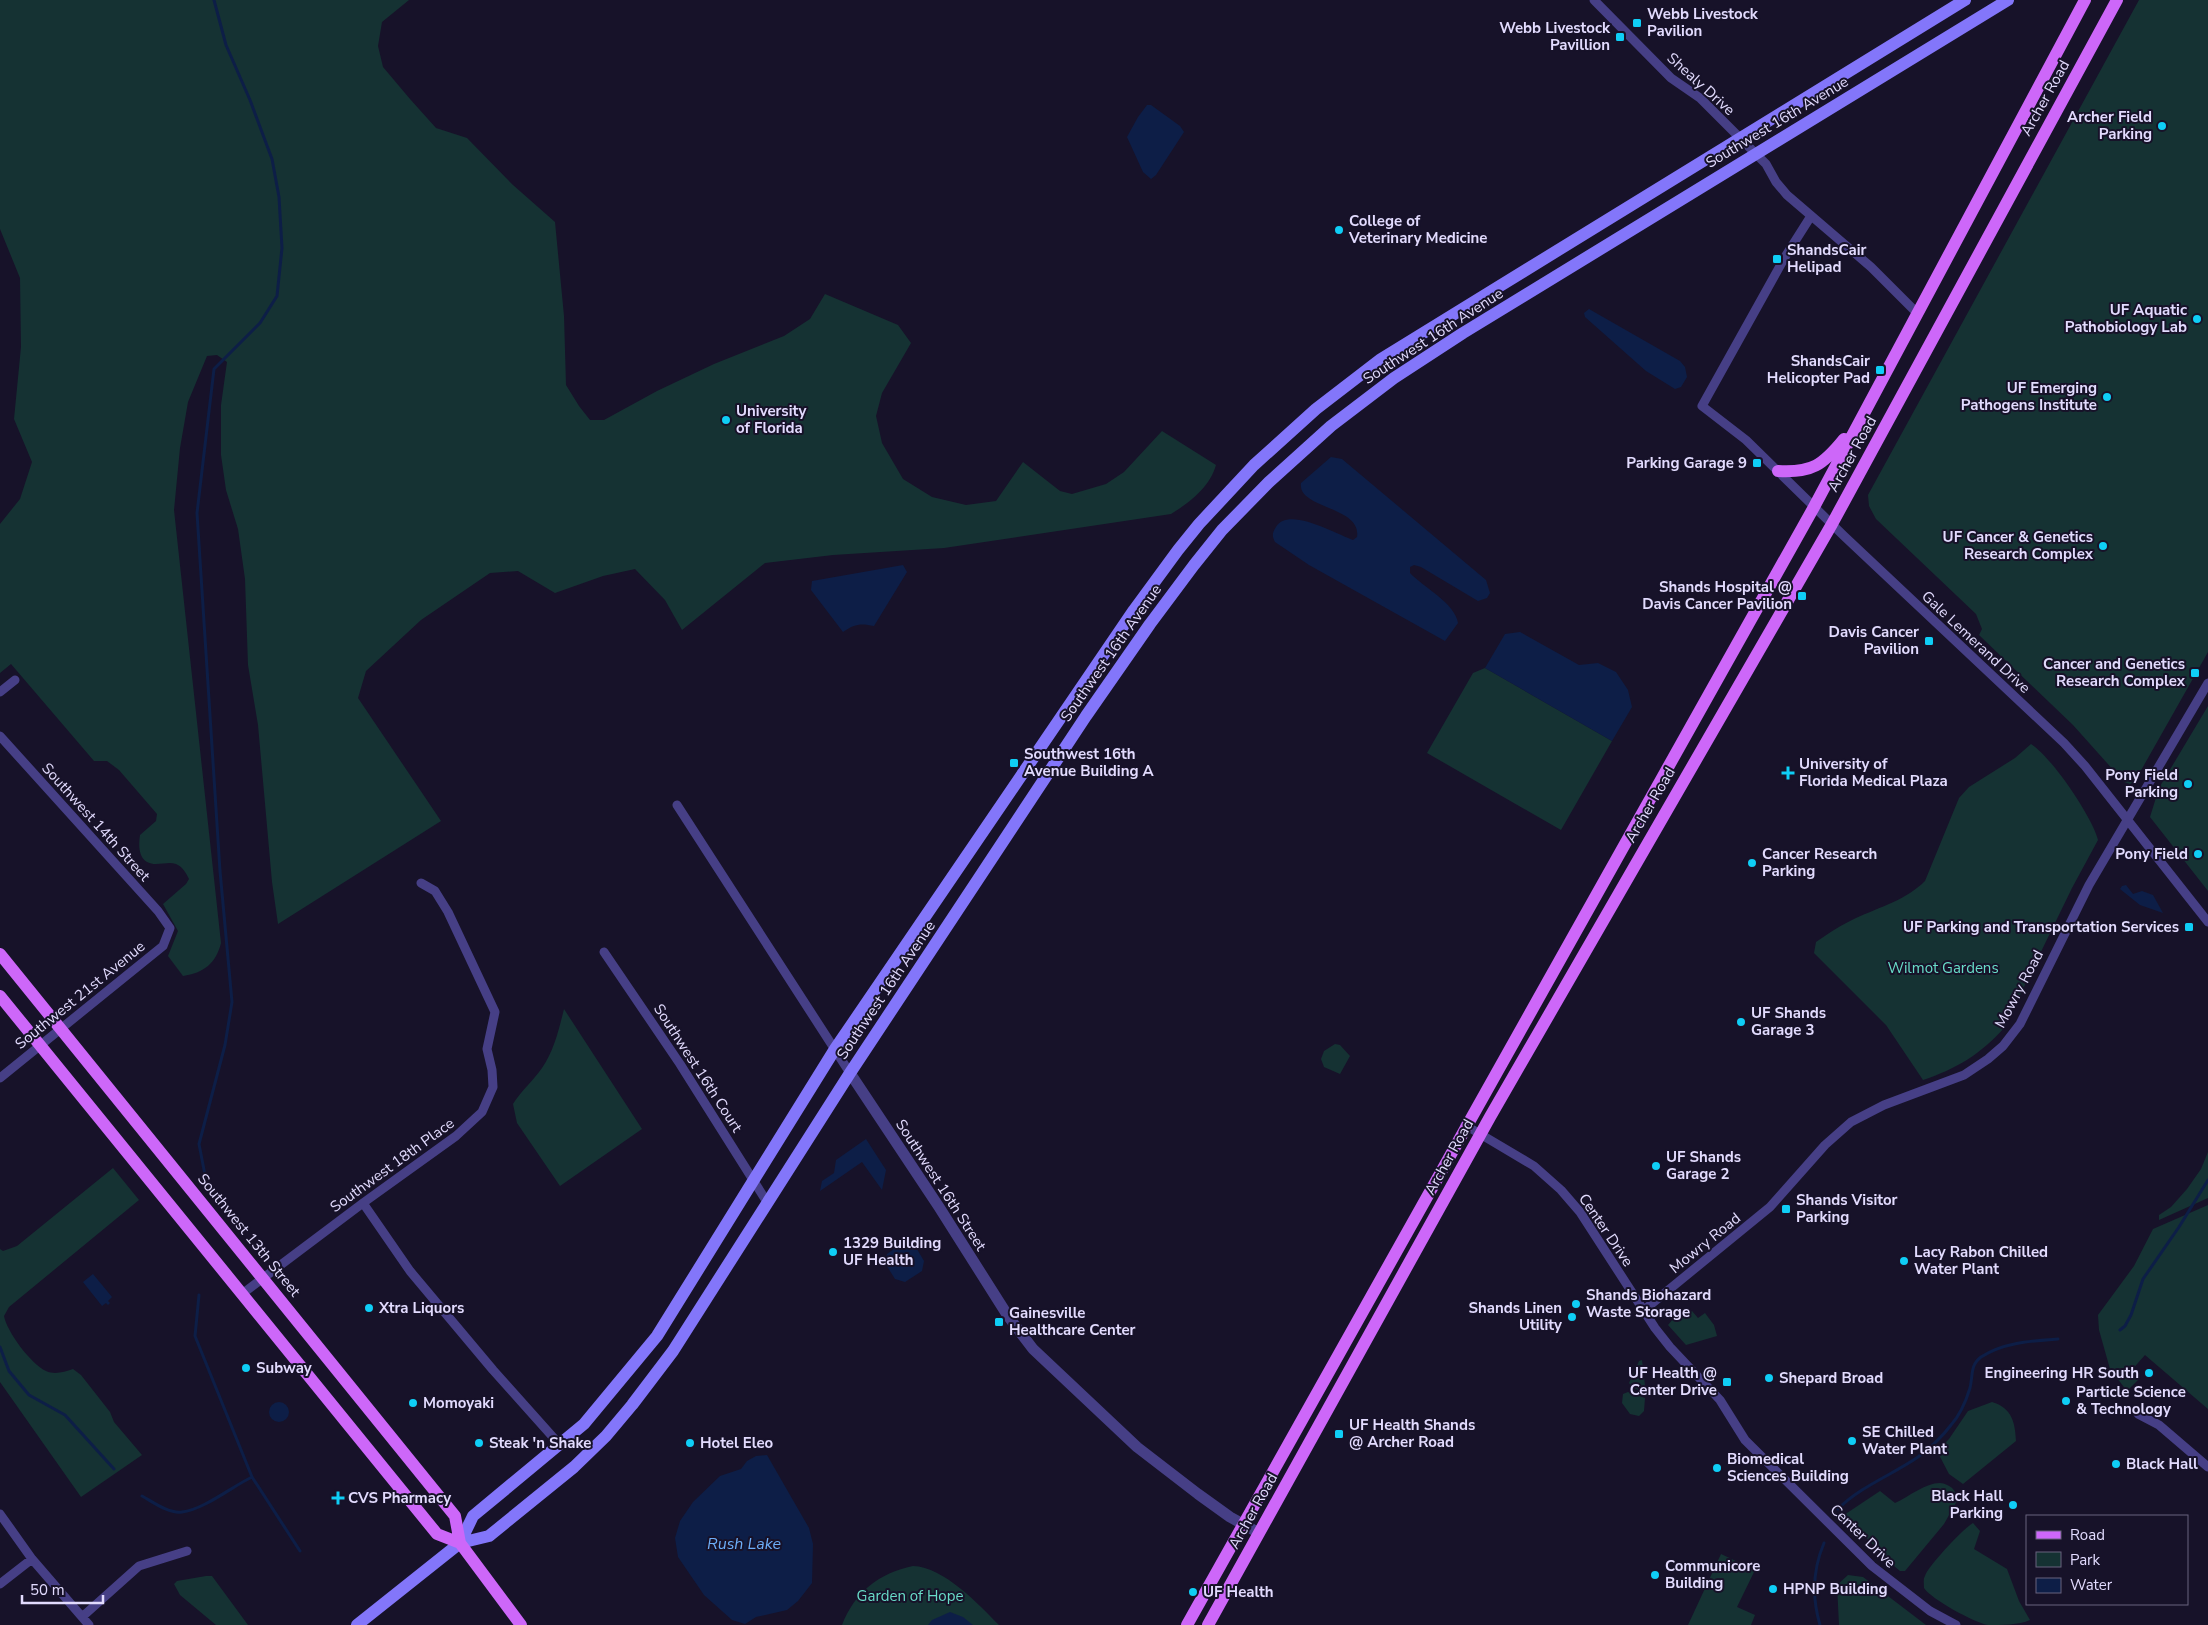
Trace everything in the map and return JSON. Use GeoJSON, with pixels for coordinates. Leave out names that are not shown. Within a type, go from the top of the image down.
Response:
{"type":"FeatureCollection","features":[{"type":"Feature","properties":{"kind":"main road","name":"Southwest 16th Avenue"},"geometry":{"type":"LineString","coordinates":[[460,1543],[473,1516],[560,1445],[596,1412],[657,1336],[835,1049],[1138,604],[1199,524],[1254,465],[1316,409],[1381,359],[1965,0]]}},
{"type":"Feature","properties":{"kind":"main road","name":"Southwest 16th Avenue"},"geometry":{"type":"LineString","coordinates":[[357,1625],[460,1543],[489,1536],[574,1467],[606,1436],[673,1351],[850,1073],[1150,624],[1222,530],[1269,482],[1331,426],[1394,378],[1463,333],[2008,0]]}},
{"type":"Feature","properties":{"kind":"main road","name":"Archer Road"},"geometry":{"type":"LineString","coordinates":[[1187,1625],[1465,1125],[1814,507],[2084,0]]}},
{"type":"Feature","properties":{"kind":"main road","name":"Archer Road"},"geometry":{"type":"LineString","coordinates":[[1208,1625],[1480,1134],[1832,524],[2117,0]]}},
{"type":"Feature","properties":{"kind":"main road"},"geometry":{"type":"LineString","coordinates":[[1778,471],[1798,472],[1821,463],[1834,451],[1863,416]]}},
{"type":"Feature","properties":{"kind":"main road","name":"Southwest 13th Street"},"geometry":{"type":"LineString","coordinates":[[0,954],[455,1516],[460,1543],[521,1625]]}},
{"type":"Feature","properties":{"kind":"main road"},"geometry":{"type":"LineString","coordinates":[[0,996],[437,1534],[460,1543]]}},
{"type":"Feature","properties":{"kind":"street","name":"Shealy Drive"},"geometry":{"type":"LineString","coordinates":[[1594,0],[1671,78],[1700,98],[1766,164],[1781,189],[1871,267],[1918,313]]}},
{"type":"Feature","properties":{"kind":"street","name":"Gale Lemerand Drive"},"geometry":{"type":"LineString","coordinates":[[1811,216],[1785,257],[1702,406],[1746,440],[1814,507],[2064,743],[2085,766],[2208,922]]}},
{"type":"Feature","properties":{"kind":"street"},"geometry":{"type":"LineString","coordinates":[[0,692],[15,680]]}},
{"type":"Feature","properties":{"kind":"street","name":"Mowry Road"},"geometry":{"type":"LineString","coordinates":[[1644,1310],[1763,1213],[1825,1144],[1851,1122],[1884,1105],[1964,1075],[2003,1046],[2020,1024],[2089,885],[2208,683]]}},
{"type":"Feature","properties":{"kind":"street","name":"Southwest 14th Street"},"geometry":{"type":"LineString","coordinates":[[0,736],[158,911],[170,928]]}},
{"type":"Feature","properties":{"kind":"street","name":"Southwest 16th Street"},"geometry":{"type":"LineString","coordinates":[[677,805],[1008,1316],[1033,1349],[1136,1447],[1198,1494],[1259,1533]]}},
{"type":"Feature","properties":{"kind":"street","name":"Southwest 18th Place"},"geometry":{"type":"LineString","coordinates":[[242,1294],[456,1136],[482,1112],[493,1087],[488,1049],[495,1012],[448,912],[435,891],[421,883]]}},
{"type":"Feature","properties":{"kind":"street","name":"Southwest 21st Avenue"},"geometry":{"type":"LineString","coordinates":[[0,1078],[163,946],[170,928]]}},
{"type":"Feature","properties":{"kind":"street","name":"Southwest 16th Court"},"geometry":{"type":"LineString","coordinates":[[604,952],[680,1064],[767,1202]]}},
{"type":"Feature","properties":{"kind":"street","name":"Center Drive"},"geometry":{"type":"LineString","coordinates":[[1465,1125],[1534,1166],[1561,1190],[1580,1212],[1670,1347],[1720,1400],[1737,1430],[1753,1449],[1880,1573],[1930,1611],[1956,1625]]}},
{"type":"Feature","properties":{"kind":"street"},"geometry":{"type":"LineString","coordinates":[[364,1203],[410,1271],[493,1370],[560,1445]]}},
{"type":"Feature","properties":{"kind":"street"},"geometry":{"type":"LineString","coordinates":[[2138,1414],[2159,1425],[2208,1467]]}},
{"type":"Feature","properties":{"kind":"street"},"geometry":{"type":"LineString","coordinates":[[0,1514],[32,1559],[89,1625]]}},
{"type":"Feature","properties":{"kind":"street"},"geometry":{"type":"LineString","coordinates":[[82,1617],[139,1566],[186,1551]]}},
{"type":"Feature","properties":{"kind":"street"},"geometry":{"type":"LineString","coordinates":[[0,1584],[32,1559]]}},
{"type":"Feature","properties":{"kind":"green space"},"geometry":{"type":"Polygon","coordinates":[[[0,0],[409,0],[382,22],[378,46],[383,67],[436,128],[467,138],[513,185],[555,222],[564,316],[566,385],[590,420],[604,420],[657,391],[714,364],[784,336],[810,319],[825,294],[898,325],[911,343],[882,393],[876,416],[882,443],[903,479],[932,497],[966,505],[996,501],[1023,462],[1060,491],[1072,494],[1106,484],[1124,472],[1162,431],[1216,465],[1213,473],[1198,494],[1171,514],[944,548],[833,555],[765,563],[682,630],[665,600],[635,569],[603,576],[555,593],[518,571],[490,573],[421,620],[366,671],[358,698],[441,821],[278,924],[272,882],[258,725],[248,665],[245,579],[238,529],[226,490],[221,455],[221,405],[227,362],[217,355],[207,356],[188,402],[180,448],[174,510],[221,943],[216,956],[208,966],[203,970],[183,976],[168,956],[178,931],[163,904],[186,884],[189,879],[182,868],[176,864],[156,864],[146,861],[141,854],[139,845],[140,835],[156,821],[157,814],[119,770],[107,761],[94,761],[11,664],[0,673],[0,524],[20,499],[32,462],[14,419],[21,347],[20,278],[0,229],[0,0]]]}},
{"type":"Feature","properties":{"kind":"green space"},"geometry":{"type":"Polygon","coordinates":[[[2139,0],[2208,0],[2208,652],[2135,781],[2130,784],[2124,782],[2073,725],[1979,635],[1982,629],[1976,614],[1876,519],[1869,506],[1868,495],[2139,0]]]}},
{"type":"Feature","properties":{"kind":"green space"},"geometry":{"type":"Polygon","coordinates":[[[1485,668],[1612,741],[1561,830],[1427,753],[1473,673],[1485,668]]]}},
{"type":"Feature","properties":{"kind":"green space"},"geometry":{"type":"Polygon","coordinates":[[[2208,706],[2208,891],[2150,817],[2159,788],[2208,706]]]}},
{"type":"Feature","properties":{"kind":"green space","name":"Wilmot Gardens"},"geometry":{"type":"Polygon","coordinates":[[[2031,744],[2049,761],[2070,788],[2095,830],[2098,840],[2072,888],[2004,1028],[1986,1046],[1967,1060],[1923,1080],[1886,1025],[1814,953],[1816,942],[1835,929],[1892,903],[1918,888],[1925,881],[1959,798],[1969,787],[2015,758],[2031,744]]]}},
{"type":"Feature","properties":{"kind":"green space"},"geometry":{"type":"Polygon","coordinates":[[[564,1009],[642,1129],[560,1186],[517,1123],[513,1104],[538,1073],[550,1054],[556,1040],[564,1009]]]}},
{"type":"Feature","properties":{"kind":"green space"},"geometry":{"type":"Polygon","coordinates":[[[1335,1044],[1340,1045],[1350,1056],[1340,1074],[1324,1067],[1321,1059],[1324,1051],[1335,1044]]]}},
{"type":"Feature","properties":{"kind":"green space"},"geometry":{"type":"Polygon","coordinates":[[[2208,1152],[2208,1198],[2159,1220],[2159,1215],[2171,1207],[2187,1189],[2201,1169],[2208,1152]]]}},
{"type":"Feature","properties":{"kind":"green space"},"geometry":{"type":"Polygon","coordinates":[[[113,1168],[139,1200],[9,1307],[4,1316],[15,1339],[27,1355],[40,1367],[53,1373],[73,1369],[81,1375],[110,1412],[114,1422],[142,1455],[81,1497],[0,1382],[0,1249],[3,1251],[17,1246],[113,1168]]]}},
{"type":"Feature","properties":{"kind":"green space"},"geometry":{"type":"Polygon","coordinates":[[[2208,1205],[2208,1409],[2145,1355],[2130,1372],[2138,1380],[2127,1391],[2110,1369],[2099,1330],[2098,1315],[2134,1266],[2153,1229],[2208,1205]]]}},
{"type":"Feature","properties":{"kind":"green space"},"geometry":{"type":"Polygon","coordinates":[[[1692,1311],[1698,1318],[1705,1313],[1714,1325],[1717,1336],[1686,1345],[1668,1325],[1673,1319],[1692,1311]]]}},
{"type":"Feature","properties":{"kind":"green space"},"geometry":{"type":"Polygon","coordinates":[[[1642,1360],[1646,1394],[1632,1387],[1629,1383],[1639,1361],[1642,1360]]]}},
{"type":"Feature","properties":{"kind":"green space"},"geometry":{"type":"Polygon","coordinates":[[[1628,1392],[1645,1398],[1644,1411],[1639,1416],[1630,1414],[1622,1403],[1623,1394],[1628,1392]]]}},
{"type":"Feature","properties":{"kind":"green space"},"geometry":{"type":"Polygon","coordinates":[[[1992,1402],[2008,1412],[2015,1428],[2016,1441],[1963,1484],[1949,1474],[1937,1451],[1949,1439],[1968,1411],[1992,1402]]]}},
{"type":"Feature","properties":{"kind":"green space"},"geometry":{"type":"Polygon","coordinates":[[[1940,1483],[1953,1489],[1957,1501],[1944,1524],[1905,1571],[1900,1571],[1894,1566],[1844,1515],[1880,1491],[1895,1503],[1923,1487],[1940,1483]]]}},
{"type":"Feature","properties":{"kind":"green space"},"geometry":{"type":"Polygon","coordinates":[[[1973,1523],[1980,1531],[1974,1549],[2007,1569],[2019,1601],[2030,1620],[2021,1623],[1988,1625],[1944,1604],[1924,1588],[1924,1577],[1932,1564],[1973,1523]]]}},
{"type":"Feature","properties":{"kind":"green space"},"geometry":{"type":"Polygon","coordinates":[[[1721,1554],[1755,1570],[1737,1607],[1755,1615],[1751,1625],[1688,1625],[1721,1554]]]}},
{"type":"Feature","properties":{"kind":"green space","name":"Garden of Hope"},"geometry":{"type":"Polygon","coordinates":[[[913,1566],[937,1573],[960,1588],[999,1625],[842,1625],[854,1603],[870,1586],[889,1574],[913,1566]]]}},
{"type":"Feature","properties":{"kind":"green space"},"geometry":{"type":"Polygon","coordinates":[[[1848,1575],[1863,1577],[1926,1625],[1839,1625],[1837,1585],[1848,1575]]]}},
{"type":"Feature","properties":{"kind":"green space"},"geometry":{"type":"Polygon","coordinates":[[[212,1576],[248,1625],[216,1625],[180,1595],[174,1584],[177,1581],[212,1576]]]}},
{"type":"Feature","properties":{"kind":"water"},"geometry":{"type":"Polygon","coordinates":[[[1147,105],[1151,105],[1180,126],[1184,132],[1156,175],[1151,179],[1143,172],[1127,137],[1147,105]]]}},
{"type":"Feature","properties":{"kind":"water"},"geometry":{"type":"Polygon","coordinates":[[[1589,309],[1680,361],[1685,367],[1687,377],[1681,387],[1675,389],[1646,371],[1585,317],[1584,313],[1589,309]]]}},
{"type":"Feature","properties":{"kind":"water"},"geometry":{"type":"Polygon","coordinates":[[[1331,457],[1342,459],[1486,580],[1490,593],[1487,598],[1478,601],[1421,567],[1414,565],[1410,567],[1410,573],[1445,602],[1456,616],[1458,623],[1445,641],[1309,565],[1275,542],[1273,534],[1276,527],[1282,521],[1291,519],[1313,523],[1353,540],[1357,537],[1356,527],[1350,519],[1309,498],[1302,492],[1301,483],[1331,457]]]}},
{"type":"Feature","properties":{"kind":"water"},"geometry":{"type":"Polygon","coordinates":[[[903,565],[907,572],[874,626],[858,625],[843,632],[811,590],[812,581],[903,565]]]}},
{"type":"Feature","properties":{"kind":"water"},"geometry":{"type":"Polygon","coordinates":[[[1520,632],[1579,665],[1598,663],[1616,672],[1628,690],[1632,707],[1612,741],[1485,668],[1505,634],[1520,632]]]}},
{"type":"Feature","properties":{"kind":"water"},"geometry":{"type":"Polygon","coordinates":[[[2126,885],[2133,894],[2142,891],[2153,895],[2163,913],[2140,905],[2120,889],[2126,885]]]}},
{"type":"Feature","properties":{"kind":"water"},"geometry":{"type":"Polygon","coordinates":[[[866,1139],[886,1170],[882,1190],[862,1162],[820,1191],[822,1181],[834,1173],[836,1160],[866,1139]]]}},
{"type":"Feature","properties":{"kind":"water"},"geometry":{"type":"Polygon","coordinates":[[[904,1242],[914,1244],[924,1261],[922,1271],[905,1282],[895,1279],[885,1263],[887,1254],[904,1242]]]}},
{"type":"Feature","properties":{"kind":"water"},"geometry":{"type":"Polygon","coordinates":[[[93,1274],[112,1297],[108,1301],[110,1303],[108,1305],[106,1303],[102,1306],[83,1282],[93,1274]]]}},
{"type":"Feature","properties":{"kind":"water"},"geometry":{"type":"Polygon","coordinates":[[[279,1402],[286,1405],[289,1412],[286,1419],[279,1422],[272,1419],[269,1412],[272,1405],[279,1402]]]}},
{"type":"Feature","properties":{"kind":"water","name":"Rush Lake"},"geometry":{"type":"Polygon","coordinates":[[[767,1455],[809,1528],[813,1544],[812,1583],[798,1601],[787,1610],[756,1617],[745,1624],[732,1620],[704,1595],[678,1557],[675,1538],[680,1521],[693,1502],[720,1476],[741,1469],[747,1461],[756,1456],[767,1455]]]}},
{"type":"Feature","properties":{"kind":"water"},"geometry":{"type":"Polygon","coordinates":[[[950,1612],[963,1617],[973,1625],[928,1625],[932,1620],[950,1612]]]}},
{"type":"Feature","properties":{"kind":"waterway"},"geometry":{"type":"LineString","coordinates":[[205,1175],[199,1144],[225,1045],[232,1002],[220,871],[197,513],[214,369],[260,323],[277,296],[282,248],[279,197],[272,159],[250,100],[226,45],[214,0]]}},
{"type":"Feature","properties":{"kind":"waterway"},"geometry":{"type":"LineString","coordinates":[[2120,1330],[2125,1326],[2131,1315],[2143,1279],[2179,1227],[2208,1180]]}},
{"type":"Feature","properties":{"kind":"waterway"},"geometry":{"type":"LineString","coordinates":[[199,1295],[195,1336],[252,1477],[300,1551]]}},
{"type":"Feature","properties":{"kind":"waterway"},"geometry":{"type":"LineString","coordinates":[[1838,1509],[1867,1487],[1918,1457],[1940,1438],[1954,1421],[1967,1398],[1973,1367],[1977,1360],[1990,1352],[2009,1345],[2058,1339]]}},
{"type":"Feature","properties":{"kind":"waterway"},"geometry":{"type":"LineString","coordinates":[[0,1347],[9,1371],[29,1395],[65,1415],[114,1469]]}},
{"type":"Feature","properties":{"kind":"waterway"},"geometry":{"type":"LineString","coordinates":[[142,1496],[167,1509],[182,1512],[199,1507],[252,1477]]}},
{"type":"Feature","properties":{"kind":"waterway"},"geometry":{"type":"LineString","coordinates":[[1820,1625],[1817,1615],[1815,1584],[1820,1553],[1824,1543]]}},
{"type":"Feature","properties":{"kind":"place","name":"Webb Livestock Pavilion"},"geometry":{"type":"Point","coordinates":[1637,23]}},
{"type":"Feature","properties":{"kind":"place","name":"Webb Livestock Pavillion"},"geometry":{"type":"Point","coordinates":[1620,37]}},
{"type":"Feature","properties":{"kind":"place","name":"Archer Field Parking"},"geometry":{"type":"Point","coordinates":[2162,126]}},
{"type":"Feature","properties":{"kind":"place","name":"College of Veterinary Medicine"},"geometry":{"type":"Point","coordinates":[1339,230]}},
{"type":"Feature","properties":{"kind":"place","name":"ShandsCair Helipad"},"geometry":{"type":"Point","coordinates":[1777,259]}},
{"type":"Feature","properties":{"kind":"place","name":"UF Aquatic Pathobiology Lab"},"geometry":{"type":"Point","coordinates":[2197,319]}},
{"type":"Feature","properties":{"kind":"place","name":"ShandsCair Helicopter Pad"},"geometry":{"type":"Point","coordinates":[1880,370]}},
{"type":"Feature","properties":{"kind":"place","name":"UF Emerging Pathogens Institute"},"geometry":{"type":"Point","coordinates":[2107,397]}},
{"type":"Feature","properties":{"kind":"place","name":"University of Florida"},"geometry":{"type":"Point","coordinates":[726,420]}},
{"type":"Feature","properties":{"kind":"place","name":"Parking Garage 9"},"geometry":{"type":"Point","coordinates":[1757,463]}},
{"type":"Feature","properties":{"kind":"place","name":"UF Cancer & Genetics Research Complex"},"geometry":{"type":"Point","coordinates":[2103,546]}},
{"type":"Feature","properties":{"kind":"place","name":"Shands Hospital @ Davis Cancer Pavilion"},"geometry":{"type":"Point","coordinates":[1802,596]}},
{"type":"Feature","properties":{"kind":"place","name":"Davis Cancer Pavilion"},"geometry":{"type":"Point","coordinates":[1929,641]}},
{"type":"Feature","properties":{"kind":"place","name":"Cancer and Genetics Research Complex"},"geometry":{"type":"Point","coordinates":[2195,673]}},
{"type":"Feature","properties":{"kind":"place","name":"Southwest 16th Avenue Building A"},"geometry":{"type":"Point","coordinates":[1014,763]}},
{"type":"Feature","properties":{"kind":"place","name":"University of Florida Medical Plaza"},"geometry":{"type":"Point","coordinates":[1788,773]}},
{"type":"Feature","properties":{"kind":"place","name":"Pony Field Parking"},"geometry":{"type":"Point","coordinates":[2188,784]}},
{"type":"Feature","properties":{"kind":"place","name":"Pony Field"},"geometry":{"type":"Point","coordinates":[2198,854]}},
{"type":"Feature","properties":{"kind":"place","name":"Cancer Research Parking"},"geometry":{"type":"Point","coordinates":[1752,863]}},
{"type":"Feature","properties":{"kind":"place","name":"UF Parking and Transportation Services"},"geometry":{"type":"Point","coordinates":[2189,927]}},
{"type":"Feature","properties":{"kind":"place","name":"UF Shands Garage 3"},"geometry":{"type":"Point","coordinates":[1741,1022]}},
{"type":"Feature","properties":{"kind":"place","name":"UF Shands Garage 2"},"geometry":{"type":"Point","coordinates":[1656,1166]}},
{"type":"Feature","properties":{"kind":"place","name":"Shands Visitor Parking"},"geometry":{"type":"Point","coordinates":[1786,1209]}},
{"type":"Feature","properties":{"kind":"place","name":"1329 Building UF Health"},"geometry":{"type":"Point","coordinates":[833,1252]}},
{"type":"Feature","properties":{"kind":"place","name":"Lacy Rabon Chilled Water Plant"},"geometry":{"type":"Point","coordinates":[1904,1261]}},
{"type":"Feature","properties":{"kind":"place","name":"Shands Biohazard Waste Storage"},"geometry":{"type":"Point","coordinates":[1576,1304]}},
{"type":"Feature","properties":{"kind":"place","name":"Xtra Liquors"},"geometry":{"type":"Point","coordinates":[369,1308]}},
{"type":"Feature","properties":{"kind":"place","name":"Shands Linen Utility"},"geometry":{"type":"Point","coordinates":[1572,1317]}},
{"type":"Feature","properties":{"kind":"place","name":"Gainesville Healthcare Center"},"geometry":{"type":"Point","coordinates":[999,1322]}},
{"type":"Feature","properties":{"kind":"place","name":"Subway"},"geometry":{"type":"Point","coordinates":[246,1368]}},
{"type":"Feature","properties":{"kind":"place","name":"Engineering HR South"},"geometry":{"type":"Point","coordinates":[2149,1373]}},
{"type":"Feature","properties":{"kind":"place","name":"Shepard Broad"},"geometry":{"type":"Point","coordinates":[1769,1378]}},
{"type":"Feature","properties":{"kind":"place","name":"UF Health @ Center Drive"},"geometry":{"type":"Point","coordinates":[1727,1382]}},
{"type":"Feature","properties":{"kind":"place","name":"Particle Science & Technology"},"geometry":{"type":"Point","coordinates":[2066,1401]}},
{"type":"Feature","properties":{"kind":"place","name":"Momoyaki"},"geometry":{"type":"Point","coordinates":[413,1403]}},
{"type":"Feature","properties":{"kind":"place","name":"UF Health Shands @ Archer Road"},"geometry":{"type":"Point","coordinates":[1339,1434]}},
{"type":"Feature","properties":{"kind":"place","name":"SE Chilled Water Plant"},"geometry":{"type":"Point","coordinates":[1852,1441]}},
{"type":"Feature","properties":{"kind":"place","name":"Steak 'n Shake"},"geometry":{"type":"Point","coordinates":[479,1443]}},
{"type":"Feature","properties":{"kind":"place","name":"Hotel Eleo"},"geometry":{"type":"Point","coordinates":[690,1443]}},
{"type":"Feature","properties":{"kind":"place","name":"Black Hall"},"geometry":{"type":"Point","coordinates":[2116,1464]}},
{"type":"Feature","properties":{"kind":"place","name":"Biomedical Sciences Building"},"geometry":{"type":"Point","coordinates":[1717,1468]}},
{"type":"Feature","properties":{"kind":"place","name":"CVS Pharmacy"},"geometry":{"type":"Point","coordinates":[338,1498]}},
{"type":"Feature","properties":{"kind":"place","name":"Black Hall Parking"},"geometry":{"type":"Point","coordinates":[2013,1505]}},
{"type":"Feature","properties":{"kind":"place","name":"Communicore Building"},"geometry":{"type":"Point","coordinates":[1655,1575]}},
{"type":"Feature","properties":{"kind":"place","name":"HPNP Building"},"geometry":{"type":"Point","coordinates":[1773,1589]}},
{"type":"Feature","properties":{"kind":"place","name":"UF Health"},"geometry":{"type":"Point","coordinates":[1193,1592]}}]}
